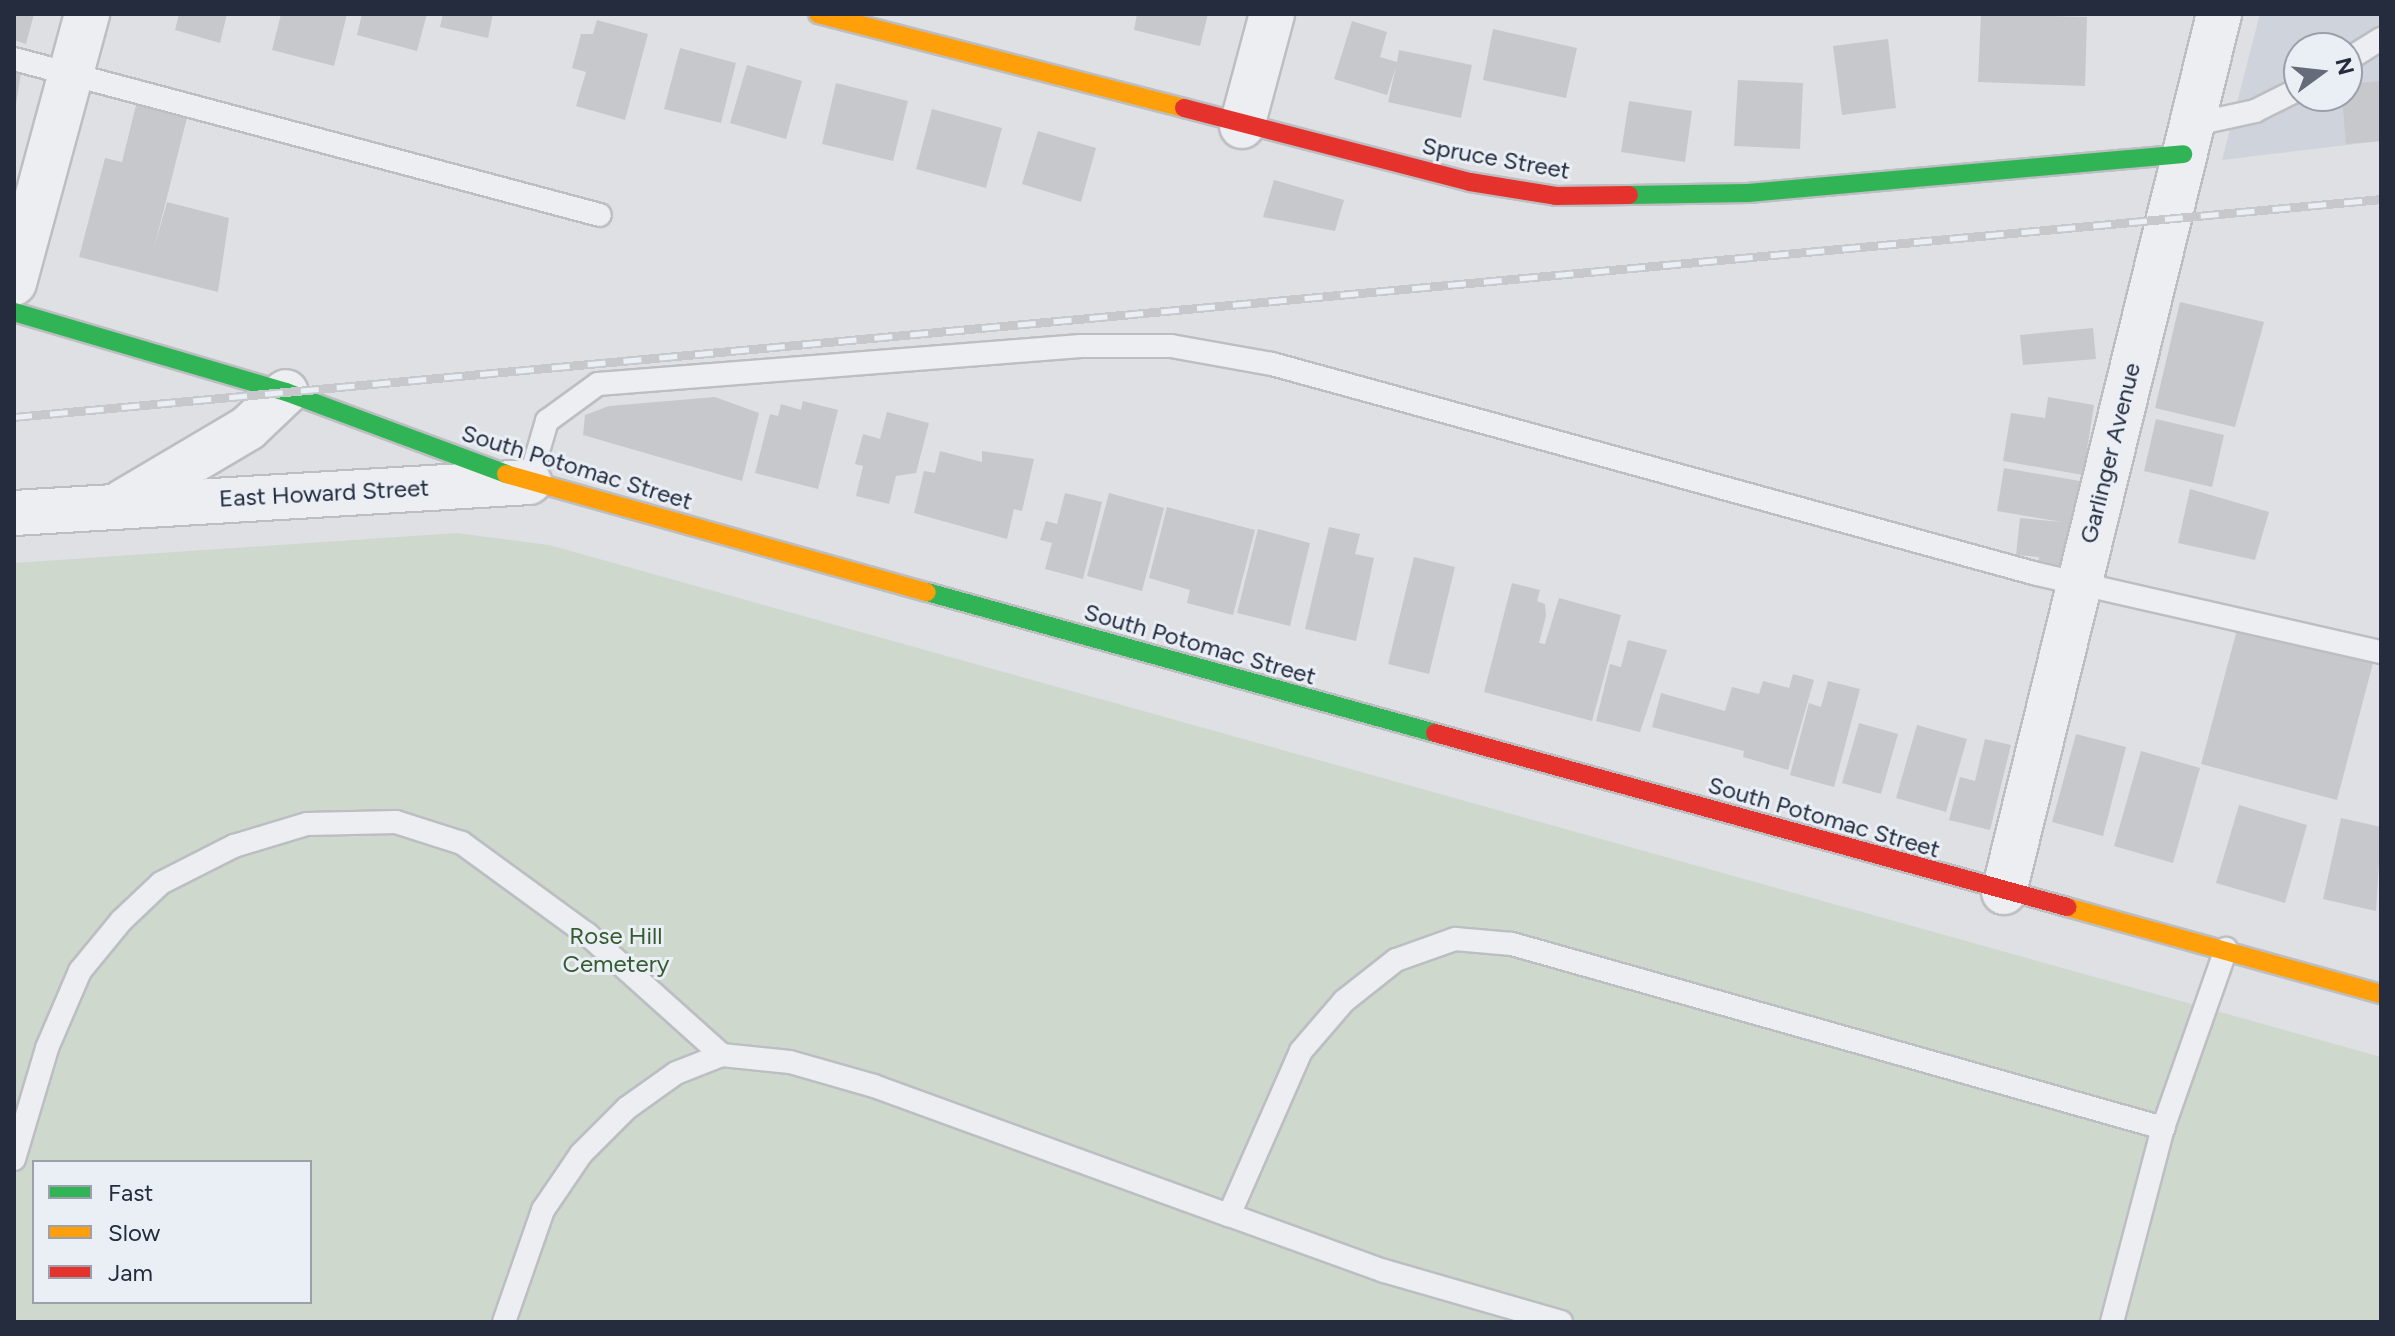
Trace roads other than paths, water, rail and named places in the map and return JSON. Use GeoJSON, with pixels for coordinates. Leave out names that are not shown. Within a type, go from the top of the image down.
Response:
{"type":"FeatureCollection","features":[{"type":"Feature","properties":{"kind":"main road","name":"Spruce Street"},"geometry":{"type":"LineString","coordinates":[[818,14],[1242,126],[1470,182],[1556,196],[1748,193],[2187,139]]}},
{"type":"Feature","properties":{"kind":"main road","name":"South Potomac Street"},"geometry":{"type":"LineString","coordinates":[[14,312],[286,392],[529,482],[2381,994]]}},
{"type":"Feature","properties":{"kind":"street"},"geometry":{"type":"LineString","coordinates":[[14,283],[87,14]]}},
{"type":"Feature","properties":{"kind":"street"},"geometry":{"type":"LineString","coordinates":[[1242,126],[1272,14]]}},
{"type":"Feature","properties":{"kind":"street","name":"Garlinger Avenue"},"geometry":{"type":"LineString","coordinates":[[2004,892],[2077,583],[2219,14]]}},
{"type":"Feature","properties":{"kind":"street","name":"East Howard Street"},"geometry":{"type":"LineString","coordinates":[[118,505],[248,428],[286,392]]}},
{"type":"Feature","properties":{"kind":"street","name":"East Howard Street"},"geometry":{"type":"LineString","coordinates":[[14,513],[529,482]]}},
{"type":"Feature","properties":{"kind":"lane"},"geometry":{"type":"LineString","coordinates":[[2363,50],[2381,39]]}},
{"type":"Feature","properties":{"kind":"lane"},"geometry":{"type":"LineString","coordinates":[[14,59],[72,70],[600,215]]}},
{"type":"Feature","properties":{"kind":"lane"},"geometry":{"type":"LineString","coordinates":[[2187,139],[2283,97]]}},
{"type":"Feature","properties":{"kind":"lane"},"geometry":{"type":"LineString","coordinates":[[529,482],[547,421],[598,384],[1066,347],[1171,346],[1272,364],[2077,583],[2381,652]]}},
{"type":"Feature","properties":{"kind":"lane"},"geometry":{"type":"LineString","coordinates":[[14,1159],[47,1048],[80,971],[121,921],[161,883],[234,846],[307,824],[396,822],[462,843],[587,934],[722,1055]]}},
{"type":"Feature","properties":{"kind":"lane"},"geometry":{"type":"LineString","coordinates":[[1229,1215],[1301,1051],[1344,1001],[1396,960],[1455,939],[1512,944],[2163,1128]]}},
{"type":"Feature","properties":{"kind":"lane"},"geometry":{"type":"LineString","coordinates":[[2112,1322],[2163,1128],[2226,949]]}},
{"type":"Feature","properties":{"kind":"lane"},"geometry":{"type":"LineString","coordinates":[[504,1322],[517,1271],[543,1210],[581,1154],[627,1108],[676,1073],[722,1055],[790,1062],[874,1086],[1384,1271],[1561,1322]]}},
{"type":"Feature","properties":{"kind":"railway"},"geometry":{"type":"LineString","coordinates":[[14,417],[2381,199]]}},
{"type":"Feature","properties":{"kind":"park label","name":"Rose Hill Cemetery"},"geometry":{"type":"Point","coordinates":[616,950]}}]}
